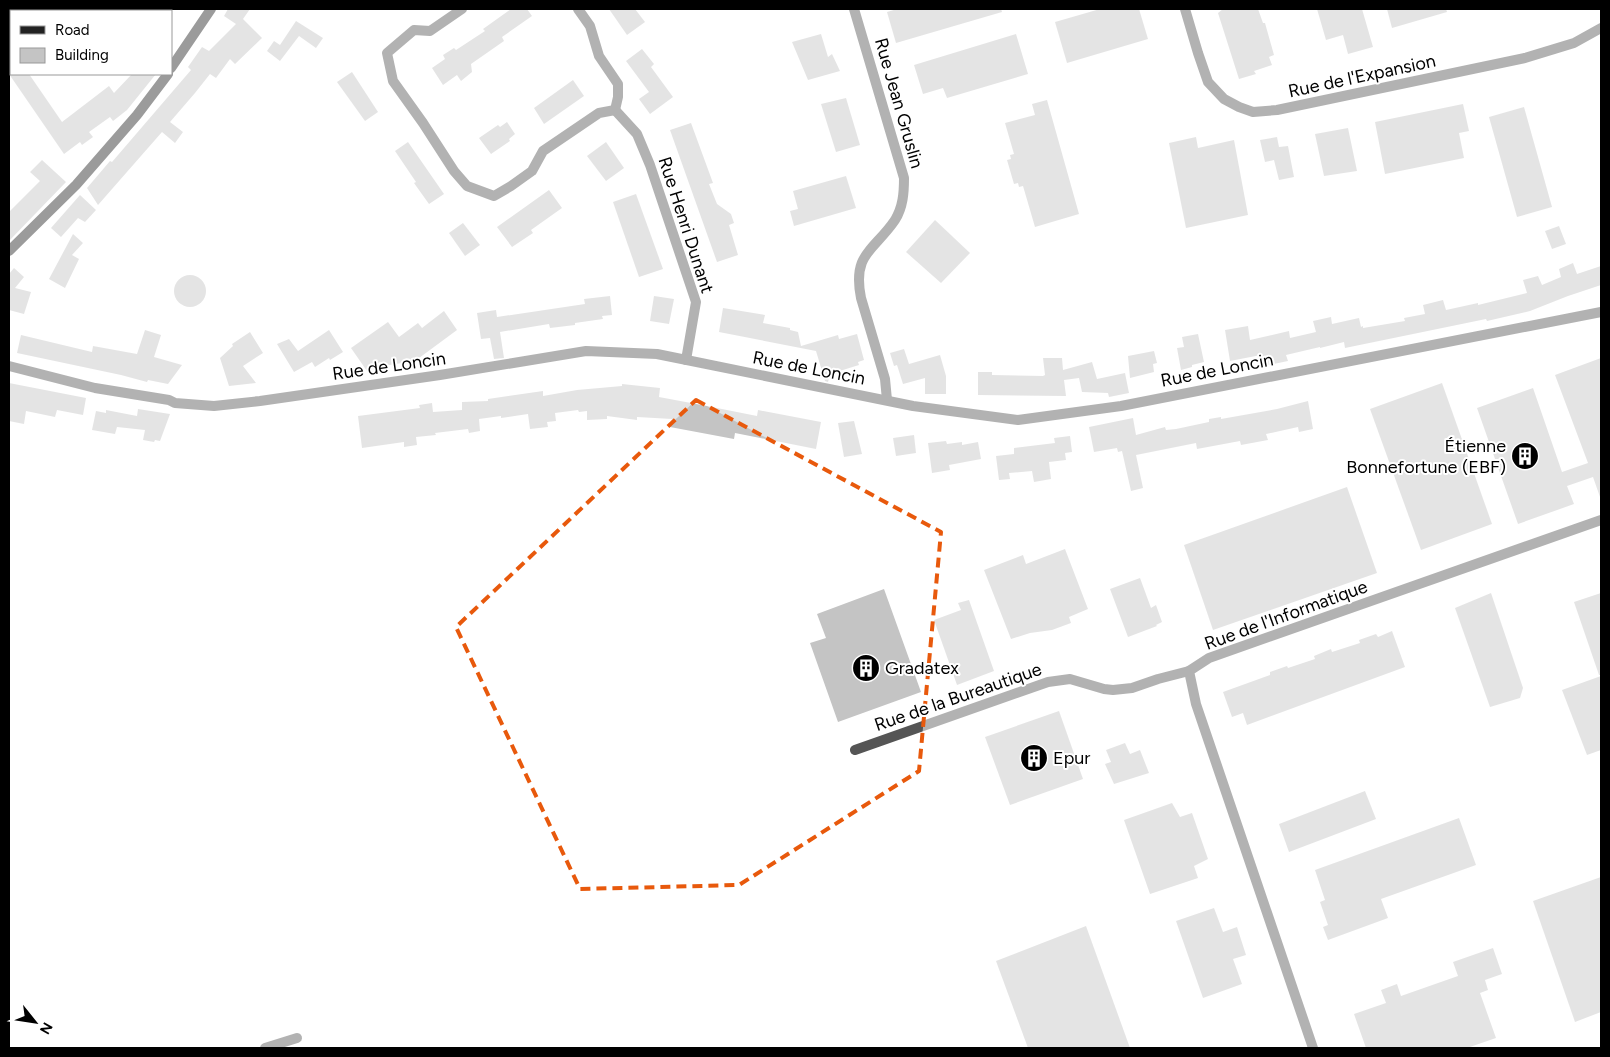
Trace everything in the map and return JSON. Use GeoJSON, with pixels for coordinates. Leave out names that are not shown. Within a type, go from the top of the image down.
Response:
{"type":"FeatureCollection","features":[{"type":"Feature","properties":{"kind":"main road"},"geometry":{"type":"LineString","coordinates":[[172,67],[211,9]]}},
{"type":"Feature","properties":{"kind":"main road"},"geometry":{"type":"LineString","coordinates":[[9,251],[76,185],[137,115],[167,75]]}},
{"type":"Feature","properties":{"kind":"street"},"geometry":{"type":"LineString","coordinates":[[462,9],[430,31],[414,30],[387,53],[393,82],[423,123],[454,171],[467,186],[494,196],[512,186],[532,171],[543,151],[599,113],[615,110],[618,84],[599,56],[590,26],[578,9]]}},
{"type":"Feature","properties":{"kind":"street","name":"Rue Jean Gruslin"},"geometry":{"type":"LineString","coordinates":[[854,9],[904,178],[904,198],[901,208],[895,220],[863,258],[859,270],[861,298],[885,379],[887,400]]}},
{"type":"Feature","properties":{"kind":"street","name":"Rue de l'Expansion"},"geometry":{"type":"LineString","coordinates":[[1185,9],[1208,82],[1224,99],[1253,112],[1277,110],[1525,58],[1574,42],[1601,28]]}},
{"type":"Feature","properties":{"kind":"street","name":"Rue Henri Dunant"},"geometry":{"type":"LineString","coordinates":[[615,110],[637,134],[650,165],[696,302],[686,360]]}},
{"type":"Feature","properties":{"kind":"street","name":"Rue de Loncin"},"geometry":{"type":"LineString","coordinates":[[9,366],[95,388],[169,400],[175,403],[214,406],[440,375],[586,351],[657,354],[913,406],[1018,420],[1121,406],[1601,312]]}},
{"type":"Feature","properties":{"kind":"street","name":"Rue de l'Informatique"},"geometry":{"type":"LineString","coordinates":[[1313,1048],[1196,704],[1189,671],[1208,658],[1601,520]]}},
{"type":"Feature","properties":{"kind":"street","name":"Rue de la Bureautique"},"geometry":{"type":"LineString","coordinates":[[854,750],[1048,682],[1070,679],[1104,690],[1113,690],[1132,688],[1158,678],[1189,671]]}},
{"type":"Feature","properties":{"kind":"street"},"geometry":{"type":"LineString","coordinates":[[265,1048],[297,1038]]}},
{"type":"Feature","properties":{"kind":"highlighted area"},"geometry":{"type":"Polygon","coordinates":[[[696,400],[941,532],[919,771],[739,885],[580,889],[456,627],[696,400]]]}},
{"type":"Feature","properties":{"kind":"building"},"geometry":{"type":"Polygon","coordinates":[[[228,9],[250,9],[243,19],[262,38],[235,64],[230,59],[216,78],[210,74],[170,122],[183,132],[175,143],[162,132],[98,205],[87,188],[110,161],[112,162],[191,70],[188,67],[202,47],[209,51],[236,24],[224,16],[228,9]]]}},
{"type":"Feature","properties":{"kind":"building"},"geometry":{"type":"Polygon","coordinates":[[[511,9],[527,9],[532,16],[502,37],[504,41],[471,64],[472,72],[461,81],[457,75],[443,85],[432,68],[445,59],[443,55],[454,48],[456,50],[485,31],[483,29],[511,9]]]}},
{"type":"Feature","properties":{"kind":"building"},"geometry":{"type":"Polygon","coordinates":[[[609,9],[635,9],[645,22],[627,35],[609,9]]]}},
{"type":"Feature","properties":{"kind":"building"},"geometry":{"type":"Polygon","coordinates":[[[897,9],[1001,9],[1002,12],[896,43],[887,12],[897,9]]]}},
{"type":"Feature","properties":{"kind":"building"},"geometry":{"type":"Polygon","coordinates":[[[1100,9],[1139,9],[1148,39],[1067,63],[1055,22],[1100,9]]]}},
{"type":"Feature","properties":{"kind":"building"},"geometry":{"type":"Polygon","coordinates":[[[1223,9],[1258,9],[1263,23],[1265,23],[1274,55],[1269,57],[1272,65],[1254,71],[1256,74],[1239,79],[1218,13],[1223,9]]]}},
{"type":"Feature","properties":{"kind":"building"},"geometry":{"type":"Polygon","coordinates":[[[1317,9],[1362,9],[1373,47],[1348,54],[1343,35],[1326,40],[1317,9]]]}},
{"type":"Feature","properties":{"kind":"building"},"geometry":{"type":"Polygon","coordinates":[[[1387,9],[1446,9],[1447,12],[1392,28],[1387,9]]]}},
{"type":"Feature","properties":{"kind":"building"},"geometry":{"type":"Polygon","coordinates":[[[296,21],[323,38],[316,48],[299,36],[280,61],[267,51],[274,41],[280,45],[296,21]]]}},
{"type":"Feature","properties":{"kind":"building"},"geometry":{"type":"Polygon","coordinates":[[[821,34],[828,57],[832,54],[840,71],[808,80],[792,42],[821,34]]]}},
{"type":"Feature","properties":{"kind":"building"},"geometry":{"type":"Polygon","coordinates":[[[1016,34],[1028,74],[947,98],[943,88],[923,94],[914,65],[1016,34]]]}},
{"type":"Feature","properties":{"kind":"building"},"geometry":{"type":"Polygon","coordinates":[[[642,49],[654,64],[651,67],[673,97],[650,114],[639,99],[649,92],[626,61],[642,49]]]}},
{"type":"Feature","properties":{"kind":"building"},"geometry":{"type":"Polygon","coordinates":[[[352,72],[378,112],[365,121],[337,82],[352,72]]]}},
{"type":"Feature","properties":{"kind":"building"},"geometry":{"type":"Polygon","coordinates":[[[9,74],[30,75],[62,122],[109,86],[114,93],[131,75],[155,75],[127,110],[113,121],[110,117],[89,132],[93,137],[82,145],[80,142],[64,154],[9,74]]]}},
{"type":"Feature","properties":{"kind":"building"},"geometry":{"type":"Polygon","coordinates":[[[573,80],[584,96],[544,124],[534,108],[573,80]]]}},
{"type":"Feature","properties":{"kind":"building"},"geometry":{"type":"Polygon","coordinates":[[[846,98],[860,145],[836,152],[821,104],[846,98]]]}},
{"type":"Feature","properties":{"kind":"building"},"geometry":{"type":"Polygon","coordinates":[[[1047,100],[1079,214],[1035,227],[1023,186],[1019,187],[1018,183],[1014,184],[1007,160],[1011,159],[1010,155],[1014,154],[1005,123],[1035,115],[1032,104],[1047,100]]]}},
{"type":"Feature","properties":{"kind":"building"},"geometry":{"type":"Polygon","coordinates":[[[1463,104],[1469,131],[1459,133],[1464,158],[1385,174],[1375,122],[1463,104]]]}},
{"type":"Feature","properties":{"kind":"building"},"geometry":{"type":"Polygon","coordinates":[[[1524,107],[1552,207],[1517,217],[1489,117],[1524,107]]]}},
{"type":"Feature","properties":{"kind":"building"},"geometry":{"type":"Polygon","coordinates":[[[507,122],[515,134],[509,139],[510,141],[491,154],[479,138],[498,125],[500,127],[507,122]]]}},
{"type":"Feature","properties":{"kind":"building"},"geometry":{"type":"Polygon","coordinates":[[[691,123],[713,183],[709,184],[717,204],[731,214],[734,223],[729,225],[738,255],[717,262],[670,130],[691,123]]]}},
{"type":"Feature","properties":{"kind":"building"},"geometry":{"type":"Polygon","coordinates":[[[1348,128],[1357,171],[1324,176],[1315,134],[1348,128]]]}},
{"type":"Feature","properties":{"kind":"building"},"geometry":{"type":"Polygon","coordinates":[[[1196,137],[1198,148],[1234,140],[1248,215],[1186,228],[1169,143],[1196,137]]]}},
{"type":"Feature","properties":{"kind":"building"},"geometry":{"type":"Polygon","coordinates":[[[1277,137],[1279,147],[1288,146],[1294,177],[1279,180],[1274,160],[1265,162],[1260,140],[1277,137]]]}},
{"type":"Feature","properties":{"kind":"building"},"geometry":{"type":"Polygon","coordinates":[[[408,142],[444,194],[429,204],[395,151],[408,142]]]}},
{"type":"Feature","properties":{"kind":"building"},"geometry":{"type":"Polygon","coordinates":[[[606,142],[624,168],[606,181],[587,156],[606,142]]]}},
{"type":"Feature","properties":{"kind":"building"},"geometry":{"type":"Polygon","coordinates":[[[42,160],[66,182],[9,241],[9,212],[40,181],[30,172],[42,160]]]}},
{"type":"Feature","properties":{"kind":"building"},"geometry":{"type":"Polygon","coordinates":[[[846,176],[856,208],[794,226],[790,211],[798,209],[793,191],[846,176]]]}},
{"type":"Feature","properties":{"kind":"building"},"geometry":{"type":"Polygon","coordinates":[[[549,190],[562,208],[531,230],[533,233],[512,247],[497,227],[549,190]]]}},
{"type":"Feature","properties":{"kind":"building"},"geometry":{"type":"Polygon","coordinates":[[[636,194],[663,269],[639,277],[613,202],[636,194]]]}},
{"type":"Feature","properties":{"kind":"building"},"geometry":{"type":"Polygon","coordinates":[[[80,195],[96,210],[85,222],[78,218],[61,237],[51,228],[80,195]]]}},
{"type":"Feature","properties":{"kind":"building"},"geometry":{"type":"Polygon","coordinates":[[[935,220],[970,253],[941,283],[906,252],[935,220]]]}},
{"type":"Feature","properties":{"kind":"building"},"geometry":{"type":"Polygon","coordinates":[[[463,223],[480,245],[465,256],[449,233],[463,223]]]}},
{"type":"Feature","properties":{"kind":"building"},"geometry":{"type":"Polygon","coordinates":[[[1559,226],[1566,244],[1552,249],[1545,231],[1559,226]]]}},
{"type":"Feature","properties":{"kind":"building"},"geometry":{"type":"Polygon","coordinates":[[[73,234],[83,243],[72,255],[79,259],[65,288],[49,279],[73,234]]]}},
{"type":"Feature","properties":{"kind":"building"},"geometry":{"type":"Polygon","coordinates":[[[1573,263],[1577,274],[1601,266],[1601,285],[1530,311],[1487,321],[1486,319],[1345,348],[1344,342],[1286,355],[1288,361],[1264,366],[1261,355],[1230,361],[1225,330],[1248,326],[1250,340],[1289,331],[1290,338],[1316,332],[1313,321],[1331,317],[1332,324],[1359,318],[1363,328],[1405,321],[1404,318],[1425,314],[1423,305],[1443,300],[1446,310],[1478,303],[1478,305],[1527,293],[1523,280],[1538,276],[1542,285],[1561,277],[1559,269],[1573,263]]]}},
{"type":"Feature","properties":{"kind":"building"},"geometry":{"type":"Polygon","coordinates":[[[14,268],[24,277],[15,288],[31,292],[24,314],[9,310],[9,274],[14,268]]]}},
{"type":"Feature","properties":{"kind":"building"},"geometry":{"type":"Polygon","coordinates":[[[190,275],[196,276],[201,280],[205,285],[205,297],[201,302],[196,306],[190,307],[184,306],[179,302],[175,297],[174,291],[175,285],[179,280],[184,276],[190,275]]]}},
{"type":"Feature","properties":{"kind":"building"},"geometry":{"type":"Polygon","coordinates":[[[610,296],[612,315],[602,316],[603,319],[575,323],[575,325],[550,328],[549,324],[500,332],[504,358],[494,359],[490,338],[481,339],[477,313],[496,310],[497,317],[585,304],[584,299],[610,296]]]}},
{"type":"Feature","properties":{"kind":"building"},"geometry":{"type":"Polygon","coordinates":[[[654,296],[674,299],[669,324],[650,321],[654,296]]]}},
{"type":"Feature","properties":{"kind":"building"},"geometry":{"type":"Polygon","coordinates":[[[723,308],[765,315],[763,323],[790,328],[790,330],[798,332],[801,346],[838,335],[839,339],[857,334],[864,360],[858,362],[859,365],[830,374],[828,382],[825,381],[816,351],[719,332],[723,308]]]}},
{"type":"Feature","properties":{"kind":"building"},"geometry":{"type":"Polygon","coordinates":[[[444,311],[457,330],[415,361],[383,366],[380,362],[367,371],[351,348],[388,322],[399,337],[418,323],[422,328],[444,311]]]}},
{"type":"Feature","properties":{"kind":"building"},"geometry":{"type":"Polygon","coordinates":[[[145,330],[161,335],[154,357],[182,365],[168,384],[148,380],[147,382],[17,353],[21,335],[92,352],[93,346],[137,354],[145,330]]]}},
{"type":"Feature","properties":{"kind":"building"},"geometry":{"type":"Polygon","coordinates":[[[329,330],[343,352],[315,367],[312,362],[294,372],[277,344],[289,339],[298,351],[329,330]]]}},
{"type":"Feature","properties":{"kind":"building"},"geometry":{"type":"Polygon","coordinates":[[[250,332],[263,353],[243,366],[256,383],[229,386],[220,358],[233,346],[232,344],[250,332]]]}},
{"type":"Feature","properties":{"kind":"building"},"geometry":{"type":"Polygon","coordinates":[[[1198,334],[1204,362],[1181,370],[1177,348],[1184,347],[1182,337],[1198,334]]]}},
{"type":"Feature","properties":{"kind":"building"},"geometry":{"type":"Polygon","coordinates":[[[904,349],[909,364],[940,355],[946,376],[946,394],[925,394],[925,378],[903,384],[897,365],[894,366],[890,353],[904,349]]]}},
{"type":"Feature","properties":{"kind":"building"},"geometry":{"type":"Polygon","coordinates":[[[1154,351],[1157,363],[1153,364],[1154,372],[1130,378],[1128,356],[1154,351]]]}},
{"type":"Feature","properties":{"kind":"building"},"geometry":{"type":"Polygon","coordinates":[[[1043,358],[1062,358],[1063,370],[1092,362],[1097,379],[1125,373],[1129,393],[1109,397],[1108,393],[1082,392],[1079,378],[1064,380],[1066,396],[978,395],[978,372],[992,372],[992,375],[1043,376],[1045,375],[1043,358]]]}},
{"type":"Feature","properties":{"kind":"building","name":"Étienne Bonnefortune (EBF)"},"geometry":{"type":"Polygon","coordinates":[[[1601,358],[1601,497],[1593,477],[1567,486],[1574,504],[1518,524],[1477,408],[1533,388],[1562,472],[1588,463],[1555,375],[1601,358]]]}},
{"type":"Feature","properties":{"kind":"building"},"geometry":{"type":"Polygon","coordinates":[[[9,383],[86,398],[83,415],[57,410],[55,417],[26,411],[24,424],[9,421],[9,383]]]}},
{"type":"Feature","properties":{"kind":"building"},"geometry":{"type":"Polygon","coordinates":[[[1442,383],[1492,524],[1421,550],[1370,409],[1442,383]]]}},
{"type":"Feature","properties":{"kind":"building"},"geometry":{"type":"Polygon","coordinates":[[[622,384],[660,388],[659,397],[757,416],[758,410],[821,422],[816,449],[735,433],[734,439],[670,427],[672,419],[637,417],[637,420],[607,416],[607,419],[587,420],[587,411],[579,412],[578,410],[555,413],[556,421],[547,422],[548,427],[530,429],[528,414],[501,418],[501,416],[479,419],[480,431],[469,433],[468,429],[416,437],[417,445],[404,447],[404,442],[362,448],[358,416],[420,408],[419,405],[432,403],[433,412],[462,410],[462,402],[488,401],[488,399],[543,391],[543,396],[577,390],[622,386],[622,384]]]}},
{"type":"Feature","properties":{"kind":"building"},"geometry":{"type":"Polygon","coordinates":[[[1308,401],[1313,429],[1299,432],[1298,427],[1266,434],[1268,440],[1241,445],[1240,441],[1197,449],[1196,443],[1136,455],[1143,488],[1131,491],[1122,451],[1118,452],[1117,448],[1094,452],[1089,427],[1133,418],[1136,435],[1165,427],[1166,430],[1176,429],[1209,422],[1209,419],[1221,417],[1221,419],[1277,409],[1308,401]]]}},
{"type":"Feature","properties":{"kind":"building"},"geometry":{"type":"Polygon","coordinates":[[[138,409],[170,414],[160,441],[143,440],[145,430],[117,427],[115,434],[92,430],[96,411],[106,413],[106,410],[137,416],[138,409]]]}},
{"type":"Feature","properties":{"kind":"building"},"geometry":{"type":"Polygon","coordinates":[[[854,421],[862,454],[844,457],[838,423],[854,421]]]}},
{"type":"Feature","properties":{"kind":"building"},"geometry":{"type":"Polygon","coordinates":[[[914,435],[916,453],[896,456],[893,438],[914,435]]]}},
{"type":"Feature","properties":{"kind":"building"},"geometry":{"type":"Polygon","coordinates":[[[1070,436],[1072,452],[1065,453],[1066,460],[1049,462],[1051,479],[1034,482],[1032,471],[1009,473],[1010,479],[999,480],[996,456],[1014,454],[1014,448],[1055,443],[1054,438],[1070,436]]]}},
{"type":"Feature","properties":{"kind":"building"},"geometry":{"type":"Polygon","coordinates":[[[946,441],[947,444],[962,442],[962,445],[978,442],[981,459],[949,465],[950,470],[932,473],[928,443],[946,441]]]}},
{"type":"Feature","properties":{"kind":"building"},"geometry":{"type":"Polygon","coordinates":[[[1347,487],[1377,573],[1213,630],[1184,545],[1347,487]]]}},
{"type":"Feature","properties":{"kind":"building"},"geometry":{"type":"Polygon","coordinates":[[[1065,549],[1088,609],[1069,617],[1071,623],[1052,630],[1030,633],[1011,639],[984,570],[1023,555],[1026,564],[1065,549]]]}},
{"type":"Feature","properties":{"kind":"building"},"geometry":{"type":"Polygon","coordinates":[[[1140,578],[1151,608],[1156,605],[1162,622],[1157,626],[1128,637],[1110,589],[1140,578]]]}},
{"type":"Feature","properties":{"kind":"building","name":"Gradatex"},"geometry":{"type":"Polygon","coordinates":[[[884,589],[921,692],[838,722],[810,643],[826,638],[817,614],[884,589]]]}},
{"type":"Feature","properties":{"kind":"building"},"geometry":{"type":"Polygon","coordinates":[[[1491,593],[1523,688],[1520,698],[1490,707],[1455,608],[1491,593]]]}},
{"type":"Feature","properties":{"kind":"building"},"geometry":{"type":"Polygon","coordinates":[[[1601,593],[1601,675],[1599,675],[1574,602],[1601,593]]]}},
{"type":"Feature","properties":{"kind":"building"},"geometry":{"type":"Polygon","coordinates":[[[969,600],[994,671],[957,685],[934,620],[961,610],[958,603],[969,600]]]}},
{"type":"Feature","properties":{"kind":"building"},"geometry":{"type":"Polygon","coordinates":[[[1392,631],[1405,667],[1247,725],[1243,713],[1232,717],[1223,692],[1270,675],[1270,672],[1315,659],[1314,656],[1331,649],[1332,652],[1360,643],[1359,640],[1376,634],[1378,637],[1392,631]]]}},
{"type":"Feature","properties":{"kind":"building"},"geometry":{"type":"Polygon","coordinates":[[[1601,676],[1601,750],[1587,755],[1562,690],[1601,676]]]}},
{"type":"Feature","properties":{"kind":"building","name":"Epur"},"geometry":{"type":"Polygon","coordinates":[[[1059,711],[1083,779],[1010,805],[985,737],[1059,711]]]}},
{"type":"Feature","properties":{"kind":"building"},"geometry":{"type":"Polygon","coordinates":[[[1125,743],[1130,754],[1140,750],[1149,773],[1114,784],[1105,764],[1111,762],[1106,750],[1125,743]]]}},
{"type":"Feature","properties":{"kind":"building"},"geometry":{"type":"Polygon","coordinates":[[[1365,791],[1376,819],[1289,852],[1279,824],[1365,791]]]}},
{"type":"Feature","properties":{"kind":"building"},"geometry":{"type":"Polygon","coordinates":[[[1172,803],[1180,817],[1192,813],[1208,859],[1194,866],[1198,878],[1150,894],[1124,820],[1172,803]]]}},
{"type":"Feature","properties":{"kind":"building"},"geometry":{"type":"Polygon","coordinates":[[[1459,818],[1476,865],[1381,899],[1388,918],[1328,940],[1323,927],[1328,925],[1320,902],[1325,900],[1315,870],[1459,818]]]}},
{"type":"Feature","properties":{"kind":"building"},"geometry":{"type":"Polygon","coordinates":[[[1601,877],[1601,1012],[1575,1022],[1533,901],[1601,877]]]}},
{"type":"Feature","properties":{"kind":"building"},"geometry":{"type":"Polygon","coordinates":[[[1214,908],[1223,932],[1237,927],[1246,955],[1233,959],[1242,984],[1203,998],[1176,921],[1214,908]]]}},
{"type":"Feature","properties":{"kind":"building"},"geometry":{"type":"Polygon","coordinates":[[[1086,926],[1130,1048],[1028,1048],[996,961],[1086,926]]]}},
{"type":"Feature","properties":{"kind":"building"},"geometry":{"type":"Polygon","coordinates":[[[1493,948],[1502,974],[1485,980],[1488,990],[1480,993],[1496,1038],[1467,1048],[1366,1048],[1354,1014],[1386,1003],[1381,990],[1397,984],[1401,996],[1458,976],[1453,962],[1493,948]]]}},
{"type":"Feature","properties":{"kind":"place","name":"Étienne Bonnefortune (EBF)"},"geometry":{"type":"Point","coordinates":[1525,456]}},
{"type":"Feature","properties":{"kind":"place","name":"Gradatex"},"geometry":{"type":"Point","coordinates":[866,668]}},
{"type":"Feature","properties":{"kind":"place","name":"Epur"},"geometry":{"type":"Point","coordinates":[1034,758]}}]}
